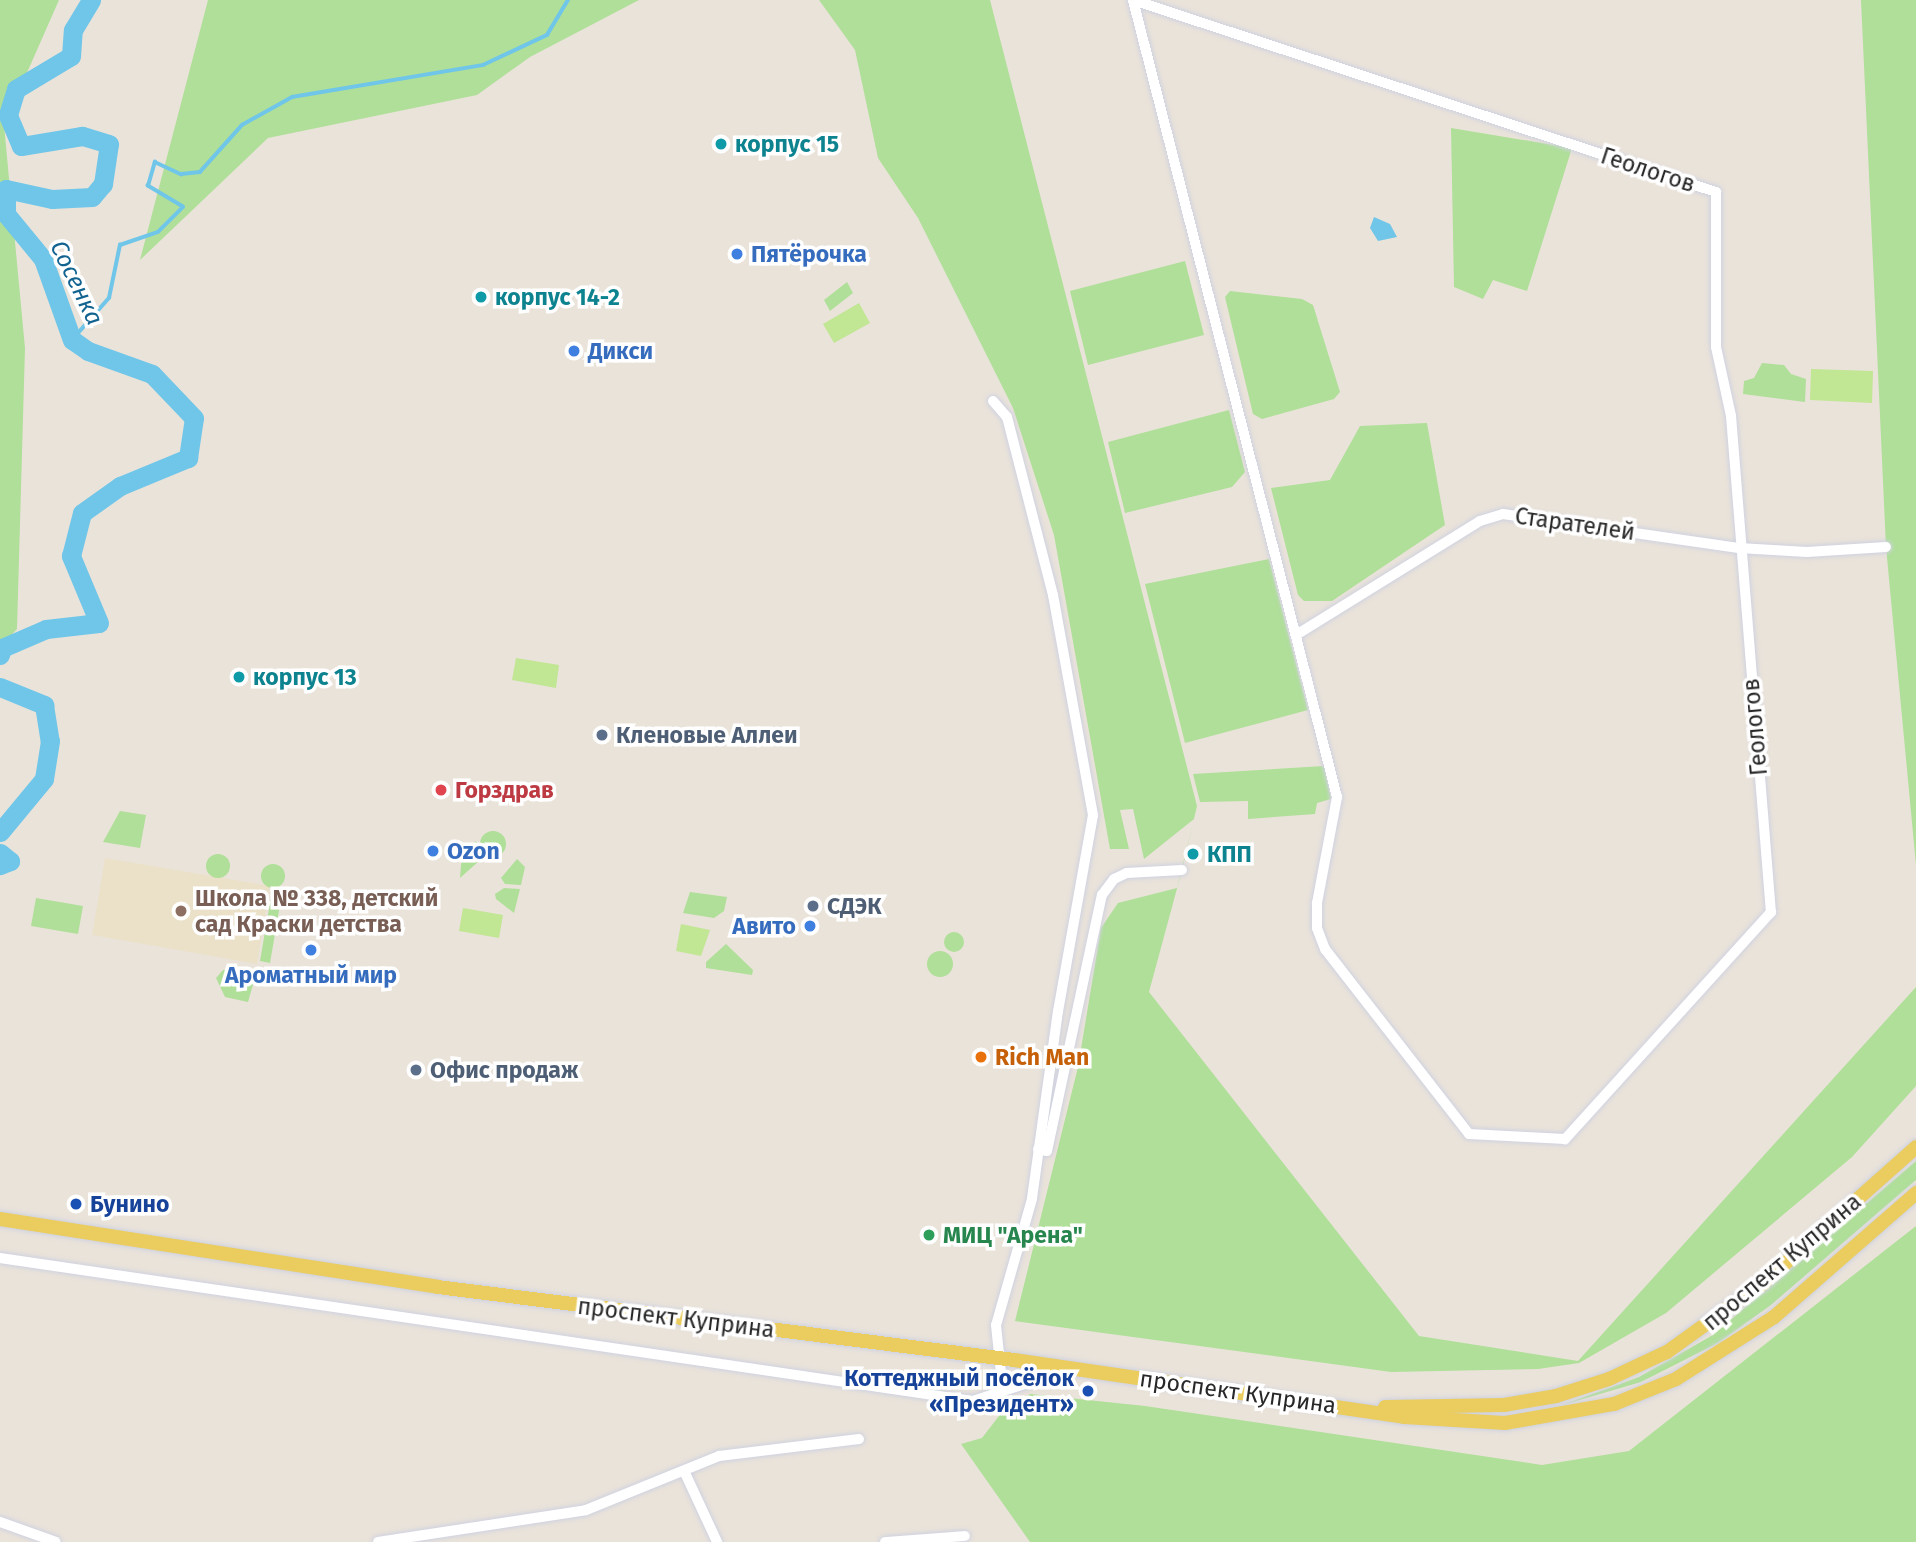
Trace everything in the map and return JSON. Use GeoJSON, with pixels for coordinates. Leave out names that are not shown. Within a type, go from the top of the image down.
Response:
{"type":"FeatureCollection","features":[{"type":"Feature","properties":{"kind":"main road","name":"проспект Куприна"},"geometry":{"type":"LineString","coordinates":[[1353,1407],[1504,1405],[1556,1396],[1609,1379],[1667,1352],[1712,1323],[1916,1147]]}},
{"type":"Feature","properties":{"kind":"main road","name":"проспект Куприна"},"geometry":{"type":"LineString","coordinates":[[0,1219],[438,1286],[1000,1358],[1446,1422],[1505,1423],[1614,1404],[1676,1379],[1774,1317],[1916,1193]]}},
{"type":"Feature","properties":{"kind":"street","name":"Геологов"},"geometry":{"type":"LineString","coordinates":[[1133,0],[1716,192],[1716,347],[1729,402],[1771,912],[1566,1139],[1469,1134],[1325,949],[1317,928],[1317,903],[1337,797],[1296,635],[1133,0]]}},
{"type":"Feature","properties":{"kind":"street"},"geometry":{"type":"LineString","coordinates":[[993,401],[1007,417],[1053,595],[1093,815],[1023,1240],[996,1325],[1002,1383],[995,1394]]}},
{"type":"Feature","properties":{"kind":"street","name":"Старателей"},"geometry":{"type":"LineString","coordinates":[[1296,635],[1480,521],[1503,514],[1739,548],[1807,552],[1886,547]]}},
{"type":"Feature","properties":{"kind":"street"},"geometry":{"type":"LineString","coordinates":[[1038,1149],[1047,1151],[1102,895],[1114,879],[1127,873],[1182,870]]}},
{"type":"Feature","properties":{"kind":"street"},"geometry":{"type":"LineString","coordinates":[[0,1258],[960,1399],[995,1394],[1071,1368]]}},
{"type":"Feature","properties":{"kind":"street"},"geometry":{"type":"LineString","coordinates":[[378,1542],[586,1510],[685,1473],[719,1456],[859,1439]]}},
{"type":"Feature","properties":{"kind":"street"},"geometry":{"type":"LineString","coordinates":[[685,1473],[717,1542]]}},
{"type":"Feature","properties":{"kind":"street"},"geometry":{"type":"LineString","coordinates":[[0,1522],[56,1542]]}},
{"type":"Feature","properties":{"kind":"street"},"geometry":{"type":"LineString","coordinates":[[885,1542],[965,1536]]}},
{"type":"Feature","properties":{"kind":"shaded area","name":"Школа № 338, детский сад Краски детства"},"geometry":{"type":"Polygon","coordinates":[[[105,858],[270,886],[257,964],[92,935],[105,858]]]}},
{"type":"Feature","properties":{"kind":"green space"},"geometry":{"type":"Polygon","coordinates":[[[0,0],[59,0],[4,125],[25,348],[17,629],[0,647],[0,0]]]}},
{"type":"Feature","properties":{"kind":"green space"},"geometry":{"type":"Polygon","coordinates":[[[208,0],[639,0],[530,57],[477,95],[268,138],[140,260],[208,0]]]}},
{"type":"Feature","properties":{"kind":"green space"},"geometry":{"type":"Polygon","coordinates":[[[819,0],[990,0],[1197,806],[1194,819],[1144,859],[1133,809],[1120,810],[1129,849],[1110,849],[1054,535],[1013,408],[918,218],[878,158],[855,50],[819,0]]]}},
{"type":"Feature","properties":{"kind":"green space"},"geometry":{"type":"Polygon","coordinates":[[[1861,0],[1916,0],[1916,865],[1886,547],[1861,0]]]}},
{"type":"Feature","properties":{"kind":"green space"},"geometry":{"type":"Polygon","coordinates":[[[1451,128],[1572,148],[1527,291],[1493,280],[1483,299],[1454,287],[1451,128]]]}},
{"type":"Feature","properties":{"kind":"green space"},"geometry":{"type":"Polygon","coordinates":[[[1185,261],[1204,335],[1088,365],[1070,291],[1185,261]]]}},
{"type":"Feature","properties":{"kind":"green space"},"geometry":{"type":"Polygon","coordinates":[[[847,282],[853,293],[830,311],[824,300],[847,282]]]}},
{"type":"Feature","properties":{"kind":"green space"},"geometry":{"type":"Polygon","coordinates":[[[1230,291],[1302,299],[1313,305],[1340,392],[1334,399],[1262,419],[1253,414],[1225,297],[1230,291]]]}},
{"type":"Feature","properties":{"kind":"green space"},"geometry":{"type":"Polygon","coordinates":[[[859,303],[870,323],[834,343],[823,324],[859,303]]]}},
{"type":"Feature","properties":{"kind":"green space"},"geometry":{"type":"Polygon","coordinates":[[[1762,363],[1784,365],[1791,374],[1806,379],[1805,402],[1743,394],[1744,381],[1754,378],[1762,363]]]}},
{"type":"Feature","properties":{"kind":"green space"},"geometry":{"type":"Polygon","coordinates":[[[1811,369],[1873,371],[1872,403],[1810,400],[1811,369]]]}},
{"type":"Feature","properties":{"kind":"green space"},"geometry":{"type":"Polygon","coordinates":[[[1229,410],[1245,472],[1232,487],[1125,513],[1108,442],[1229,410]]]}},
{"type":"Feature","properties":{"kind":"green space"},"geometry":{"type":"Polygon","coordinates":[[[1427,423],[1445,525],[1332,601],[1304,601],[1298,595],[1271,488],[1330,480],[1360,426],[1427,423]]]}},
{"type":"Feature","properties":{"kind":"green space"},"geometry":{"type":"Polygon","coordinates":[[[1269,559],[1308,710],[1185,743],[1145,584],[1269,559]]]}},
{"type":"Feature","properties":{"kind":"green space"},"geometry":{"type":"Polygon","coordinates":[[[516,658],[559,665],[556,688],[512,680],[516,658]]]}},
{"type":"Feature","properties":{"kind":"green space"},"geometry":{"type":"Polygon","coordinates":[[[1324,766],[1331,799],[1317,803],[1315,814],[1248,819],[1248,801],[1200,802],[1193,774],[1324,766]]]}},
{"type":"Feature","properties":{"kind":"green space"},"geometry":{"type":"Polygon","coordinates":[[[120,811],[146,815],[140,848],[103,842],[120,811]]]}},
{"type":"Feature","properties":{"kind":"green space"},"geometry":{"type":"Polygon","coordinates":[[[1193,823],[1182,870],[1149,992],[1419,1336],[1578,1361],[1916,987],[1916,1086],[1852,1157],[1666,1313],[1579,1363],[1538,1369],[1391,1372],[1015,1321],[1078,1067],[1101,928],[1118,903],[1177,888],[1193,823]]]}},
{"type":"Feature","properties":{"kind":"green space"},"geometry":{"type":"Polygon","coordinates":[[[493,831],[502,835],[506,844],[502,853],[493,857],[484,853],[480,844],[484,835],[493,831]]]}},
{"type":"Feature","properties":{"kind":"green space"},"geometry":{"type":"Polygon","coordinates":[[[476,841],[479,861],[460,878],[462,854],[476,841]]]}},
{"type":"Feature","properties":{"kind":"green space"},"geometry":{"type":"Polygon","coordinates":[[[218,854],[226,858],[230,866],[226,874],[218,878],[210,874],[206,866],[210,858],[218,854]]]}},
{"type":"Feature","properties":{"kind":"green space"},"geometry":{"type":"Polygon","coordinates":[[[517,859],[525,867],[521,885],[505,884],[501,878],[517,859]]]}},
{"type":"Feature","properties":{"kind":"green space"},"geometry":{"type":"Polygon","coordinates":[[[273,864],[281,868],[285,876],[281,884],[273,888],[265,884],[261,876],[265,868],[273,864]]]}},
{"type":"Feature","properties":{"kind":"green space"},"geometry":{"type":"Polygon","coordinates":[[[504,888],[520,889],[514,913],[496,899],[495,894],[504,888]]]}},
{"type":"Feature","properties":{"kind":"green space"},"geometry":{"type":"Polygon","coordinates":[[[690,892],[727,897],[724,911],[714,918],[683,913],[690,892]]]}},
{"type":"Feature","properties":{"kind":"green space"},"geometry":{"type":"Polygon","coordinates":[[[271,897],[281,899],[270,963],[260,961],[271,897]]]}},
{"type":"Feature","properties":{"kind":"green space"},"geometry":{"type":"Polygon","coordinates":[[[36,898],[83,906],[78,934],[31,926],[36,898]]]}},
{"type":"Feature","properties":{"kind":"green space"},"geometry":{"type":"Polygon","coordinates":[[[463,908],[503,915],[499,938],[459,931],[463,908]]]}},
{"type":"Feature","properties":{"kind":"green space"},"geometry":{"type":"Polygon","coordinates":[[[681,924],[710,930],[701,956],[676,951],[681,924]]]}},
{"type":"Feature","properties":{"kind":"green space"},"geometry":{"type":"Polygon","coordinates":[[[954,932],[961,935],[964,942],[961,949],[954,952],[947,949],[944,942],[947,935],[954,932]]]}},
{"type":"Feature","properties":{"kind":"green space"},"geometry":{"type":"Polygon","coordinates":[[[726,944],[753,970],[752,975],[706,968],[706,962],[726,944]]]}},
{"type":"Feature","properties":{"kind":"green space"},"geometry":{"type":"Polygon","coordinates":[[[940,951],[949,955],[953,964],[949,973],[940,977],[931,973],[927,964],[931,955],[940,951]]]}},
{"type":"Feature","properties":{"kind":"green space"},"geometry":{"type":"Polygon","coordinates":[[[223,970],[239,970],[254,981],[248,1002],[225,997],[216,978],[223,970]]]}},
{"type":"Feature","properties":{"kind":"green space"},"geometry":{"type":"Polygon","coordinates":[[[1916,1161],[1916,1180],[1771,1305],[1718,1343],[1641,1382],[1559,1406],[1639,1377],[1713,1335],[1916,1161]]]}},
{"type":"Feature","properties":{"kind":"green space"},"geometry":{"type":"Polygon","coordinates":[[[1916,1226],[1916,1542],[1030,1542],[961,1444],[982,1438],[1002,1412],[1030,1394],[1145,1406],[1542,1465],[1629,1451],[1916,1226]]]}},
{"type":"Feature","properties":{"kind":"water"},"geometry":{"type":"Polygon","coordinates":[[[1374,217],[1390,224],[1397,237],[1378,241],[1370,228],[1374,217]]]}},
{"type":"Feature","properties":{"kind":"waterway","name":"Сосенка"},"geometry":{"type":"LineString","coordinates":[[0,655],[2,648],[46,629],[99,623],[71,556],[82,513],[120,486],[188,458],[194,418],[152,374],[88,351],[72,340],[43,259],[6,214],[6,189],[52,199],[92,197],[103,184],[109,144],[82,136],[21,146],[8,115],[16,89],[71,56],[73,30],[91,0]]}},
{"type":"Feature","properties":{"kind":"waterway"},"geometry":{"type":"LineString","coordinates":[[72,340],[109,298],[120,245],[158,232],[183,207],[148,186],[155,162],[181,174],[200,172],[242,125],[292,97],[483,65],[547,35],[568,0]]}},
{"type":"Feature","properties":{"kind":"waterway","name":"Сосенка"},"geometry":{"type":"LineString","coordinates":[[0,687],[44,705],[50,741],[44,779],[0,832]]}},
{"type":"Feature","properties":{"kind":"waterway","name":"Сосенка"},"geometry":{"type":"LineString","coordinates":[[0,853],[10,861],[0,865]]}},
{"type":"Feature","properties":{"kind":"place","name":"корпус 15"},"geometry":{"type":"Point","coordinates":[721,144]}},
{"type":"Feature","properties":{"kind":"place","name":"Пятёрочка"},"geometry":{"type":"Point","coordinates":[737,254]}},
{"type":"Feature","properties":{"kind":"place","name":"корпус 14-2"},"geometry":{"type":"Point","coordinates":[481,297]}},
{"type":"Feature","properties":{"kind":"place","name":"Дикси"},"geometry":{"type":"Point","coordinates":[574,351]}},
{"type":"Feature","properties":{"kind":"place","name":"корпус 13"},"geometry":{"type":"Point","coordinates":[239,677]}},
{"type":"Feature","properties":{"kind":"place","name":"Кленовые Аллеи"},"geometry":{"type":"Point","coordinates":[602,735]}},
{"type":"Feature","properties":{"kind":"place","name":"Горздрав"},"geometry":{"type":"Point","coordinates":[441,790]}},
{"type":"Feature","properties":{"kind":"place","name":"Ozon"},"geometry":{"type":"Point","coordinates":[433,851]}},
{"type":"Feature","properties":{"kind":"place","name":"КПП"},"geometry":{"type":"Point","coordinates":[1193,854]}},
{"type":"Feature","properties":{"kind":"place","name":"СДЭК"},"geometry":{"type":"Point","coordinates":[813,906]}},
{"type":"Feature","properties":{"kind":"place","name":"Школа № 338, детский сад Краски детства"},"geometry":{"type":"Point","coordinates":[181,911]}},
{"type":"Feature","properties":{"kind":"place","name":"Авито"},"geometry":{"type":"Point","coordinates":[810,926]}},
{"type":"Feature","properties":{"kind":"place","name":"Ароматный мир"},"geometry":{"type":"Point","coordinates":[311,950]}},
{"type":"Feature","properties":{"kind":"place","name":"Rich Man"},"geometry":{"type":"Point","coordinates":[981,1057]}},
{"type":"Feature","properties":{"kind":"place","name":"Офис продаж"},"geometry":{"type":"Point","coordinates":[416,1070]}},
{"type":"Feature","properties":{"kind":"place","name":"Бунино"},"geometry":{"type":"Point","coordinates":[76,1204]}},
{"type":"Feature","properties":{"kind":"place","name":"МИЦ \"Арена\""},"geometry":{"type":"Point","coordinates":[929,1235]}},
{"type":"Feature","properties":{"kind":"place","name":"Коттеджный посёлок «Президент»"},"geometry":{"type":"Point","coordinates":[1088,1391]}}]}
